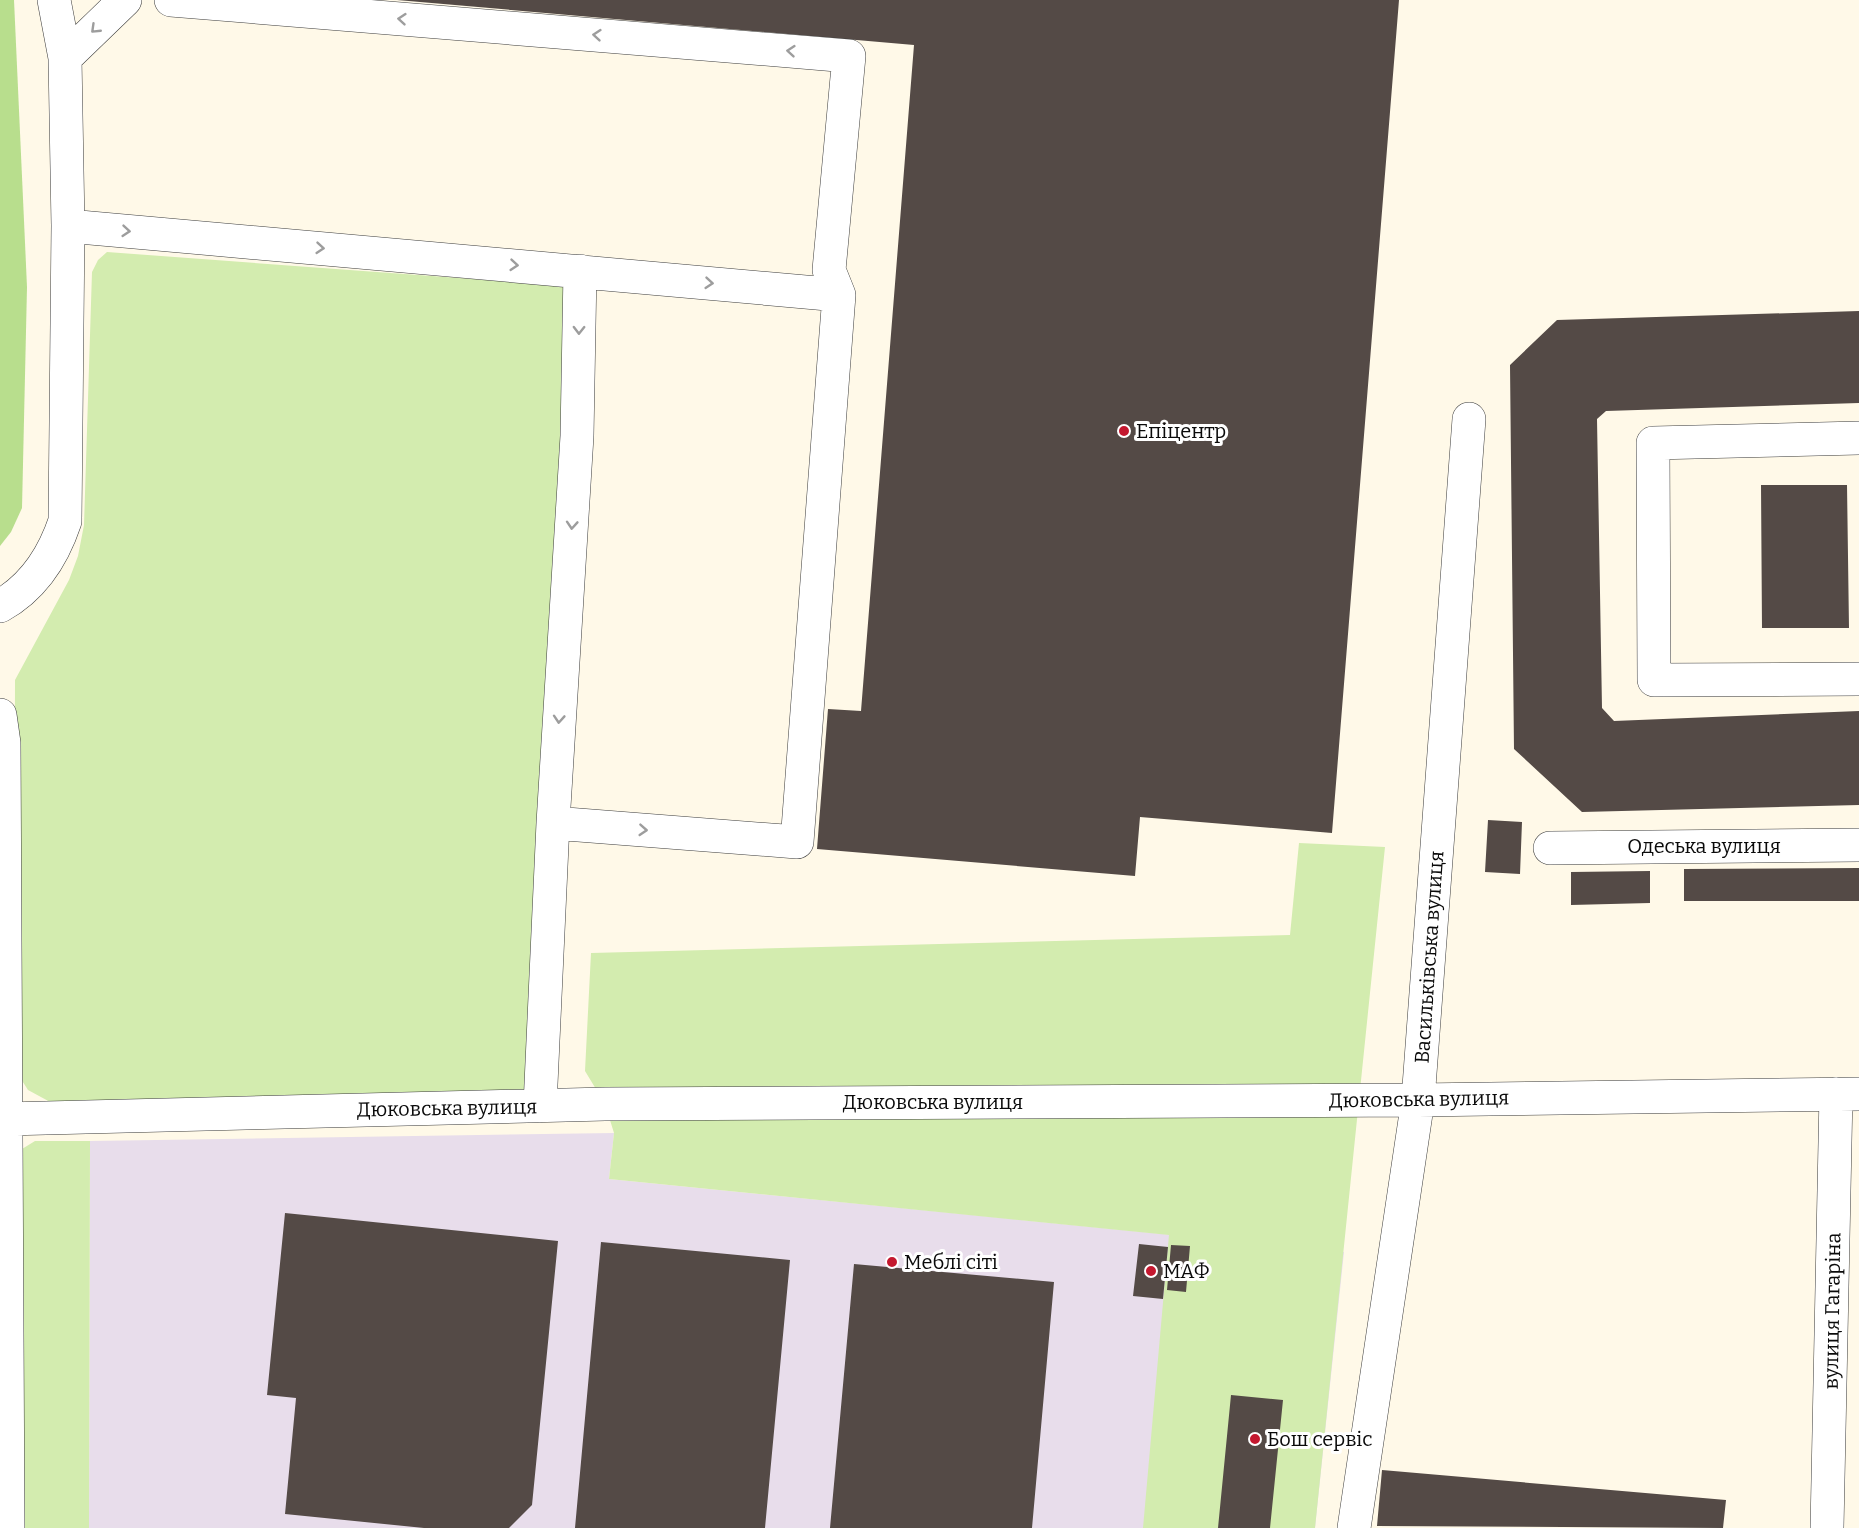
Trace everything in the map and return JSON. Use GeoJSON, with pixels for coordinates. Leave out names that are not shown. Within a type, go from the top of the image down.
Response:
{"type":"FeatureCollection","features":[{"type":"Feature","properties":{"kind":"street"},"geometry":{"type":"LineString","coordinates":[[0,606],[24,590],[43,569],[57,546],[65,521],[68,226],[65,58],[54,0]]}},
{"type":"Feature","properties":{"kind":"street"},"geometry":{"type":"LineString","coordinates":[[65,58],[125,0]]}},
{"type":"Feature","properties":{"kind":"street"},"geometry":{"type":"LineString","coordinates":[[171,0],[849,56],[829,270],[839,295],[797,842],[553,823]]}},
{"type":"Feature","properties":{"kind":"street"},"geometry":{"type":"LineString","coordinates":[[68,226],[839,295]]}},
{"type":"Feature","properties":{"kind":"street"},"geometry":{"type":"LineString","coordinates":[[540,1106],[553,823],[577,436],[580,271]]}},
{"type":"Feature","properties":{"kind":"street","name":"Васильківська вулиця"},"geometry":{"type":"LineString","coordinates":[[1354,1528],[1418,1100],[1469,419]]}},
{"type":"Feature","properties":{"kind":"street"},"geometry":{"type":"LineString","coordinates":[[1859,438],[1653,443],[1654,680],[1859,679]]}},
{"type":"Feature","properties":{"kind":"street"},"geometry":{"type":"LineString","coordinates":[[0,715],[4,743],[8,1528]]}},
{"type":"Feature","properties":{"kind":"street","name":"Одеська вулиця"},"geometry":{"type":"LineString","coordinates":[[1550,848],[1859,845]]}},
{"type":"Feature","properties":{"kind":"street","name":"Дюковська вулиця"},"geometry":{"type":"LineString","coordinates":[[6,1119],[540,1106],[1418,1100],[1847,1094]]}},
{"type":"Feature","properties":{"kind":"street","name":"вулиця Гагаріна"},"geometry":{"type":"LineString","coordinates":[[1827,1528],[1847,1094]]}},
{"type":"Feature","properties":{"kind":"shaded area"},"geometry":{"type":"Polygon","coordinates":[[[614,1133],[609,1179],[1344,1252],[1315,1528],[89,1528],[90,1141],[614,1133]]]}},
{"type":"Feature","properties":{"kind":"green space"},"geometry":{"type":"Polygon","coordinates":[[[0,0],[14,0],[27,287],[22,508],[11,532],[0,546],[0,0]]]}},
{"type":"Feature","properties":{"kind":"green space"},"geometry":{"type":"Polygon","coordinates":[[[107,252],[580,287],[541,1094],[52,1103],[28,1090],[14,1068],[15,680],[69,580],[78,556],[84,525],[92,272],[98,260],[107,252]]]}},
{"type":"Feature","properties":{"kind":"green space"},"geometry":{"type":"Polygon","coordinates":[[[1299,843],[1385,847],[1315,1528],[1143,1528],[1169,1235],[609,1179],[614,1133],[605,1104],[585,1071],[591,953],[1290,935],[1299,843]]]}},
{"type":"Feature","properties":{"kind":"green space"},"geometry":{"type":"Polygon","coordinates":[[[35,1141],[90,1141],[89,1528],[8,1528],[22,1149],[35,1141]]]}},
{"type":"Feature","properties":{"kind":"building","name":"Епіцентр"},"geometry":{"type":"Polygon","coordinates":[[[397,0],[1399,0],[1332,833],[1140,817],[1135,876],[817,849],[828,709],[861,711],[914,45],[397,0]]]}},
{"type":"Feature","properties":{"kind":"building"},"geometry":{"type":"Polygon","coordinates":[[[1859,311],[1859,403],[1606,411],[1597,419],[1602,708],[1614,721],[1859,711],[1859,805],[1582,812],[1514,749],[1510,365],[1557,320],[1859,311]]]}},
{"type":"Feature","properties":{"kind":"building"},"geometry":{"type":"Polygon","coordinates":[[[1761,485],[1847,485],[1849,628],[1762,628],[1761,485]]]}},
{"type":"Feature","properties":{"kind":"building"},"geometry":{"type":"Polygon","coordinates":[[[1488,820],[1522,822],[1520,874],[1485,872],[1488,820]]]}},
{"type":"Feature","properties":{"kind":"building"},"geometry":{"type":"Polygon","coordinates":[[[1859,868],[1859,901],[1684,901],[1684,869],[1859,868]]]}},
{"type":"Feature","properties":{"kind":"building"},"geometry":{"type":"Polygon","coordinates":[[[1650,871],[1650,903],[1571,905],[1571,872],[1650,871]]]}},
{"type":"Feature","properties":{"kind":"building"},"geometry":{"type":"Polygon","coordinates":[[[285,1213],[558,1241],[532,1505],[509,1528],[424,1528],[285,1514],[296,1398],[267,1395],[285,1213]]]}},
{"type":"Feature","properties":{"kind":"building"},"geometry":{"type":"Polygon","coordinates":[[[601,1242],[790,1260],[765,1528],[575,1528],[601,1242]]]}},
{"type":"Feature","properties":{"kind":"building","name":"МАФ"},"geometry":{"type":"Polygon","coordinates":[[[1139,1244],[1168,1247],[1163,1299],[1133,1296],[1139,1244]]]}},
{"type":"Feature","properties":{"kind":"building"},"geometry":{"type":"Polygon","coordinates":[[[1171,1245],[1190,1246],[1186,1292],[1167,1290],[1171,1245]]]}},
{"type":"Feature","properties":{"kind":"building"},"geometry":{"type":"Polygon","coordinates":[[[854,1264],[1054,1282],[1032,1528],[830,1528],[854,1264]]]}},
{"type":"Feature","properties":{"kind":"building"},"geometry":{"type":"Polygon","coordinates":[[[1231,1395],[1283,1400],[1270,1528],[1218,1528],[1231,1395]]]}},
{"type":"Feature","properties":{"kind":"building"},"geometry":{"type":"Polygon","coordinates":[[[1382,1470],[1726,1500],[1723,1528],[1377,1526],[1382,1470]]]}},
{"type":"Feature","properties":{"kind":"place","name":"Епіцентр"},"geometry":{"type":"Point","coordinates":[1124,431]}},
{"type":"Feature","properties":{"kind":"place","name":"Меблі сіті"},"geometry":{"type":"Point","coordinates":[892,1262]}},
{"type":"Feature","properties":{"kind":"place","name":"МАФ"},"geometry":{"type":"Point","coordinates":[1151,1271]}},
{"type":"Feature","properties":{"kind":"place","name":"Бош сервіс"},"geometry":{"type":"Point","coordinates":[1255,1439]}}]}
